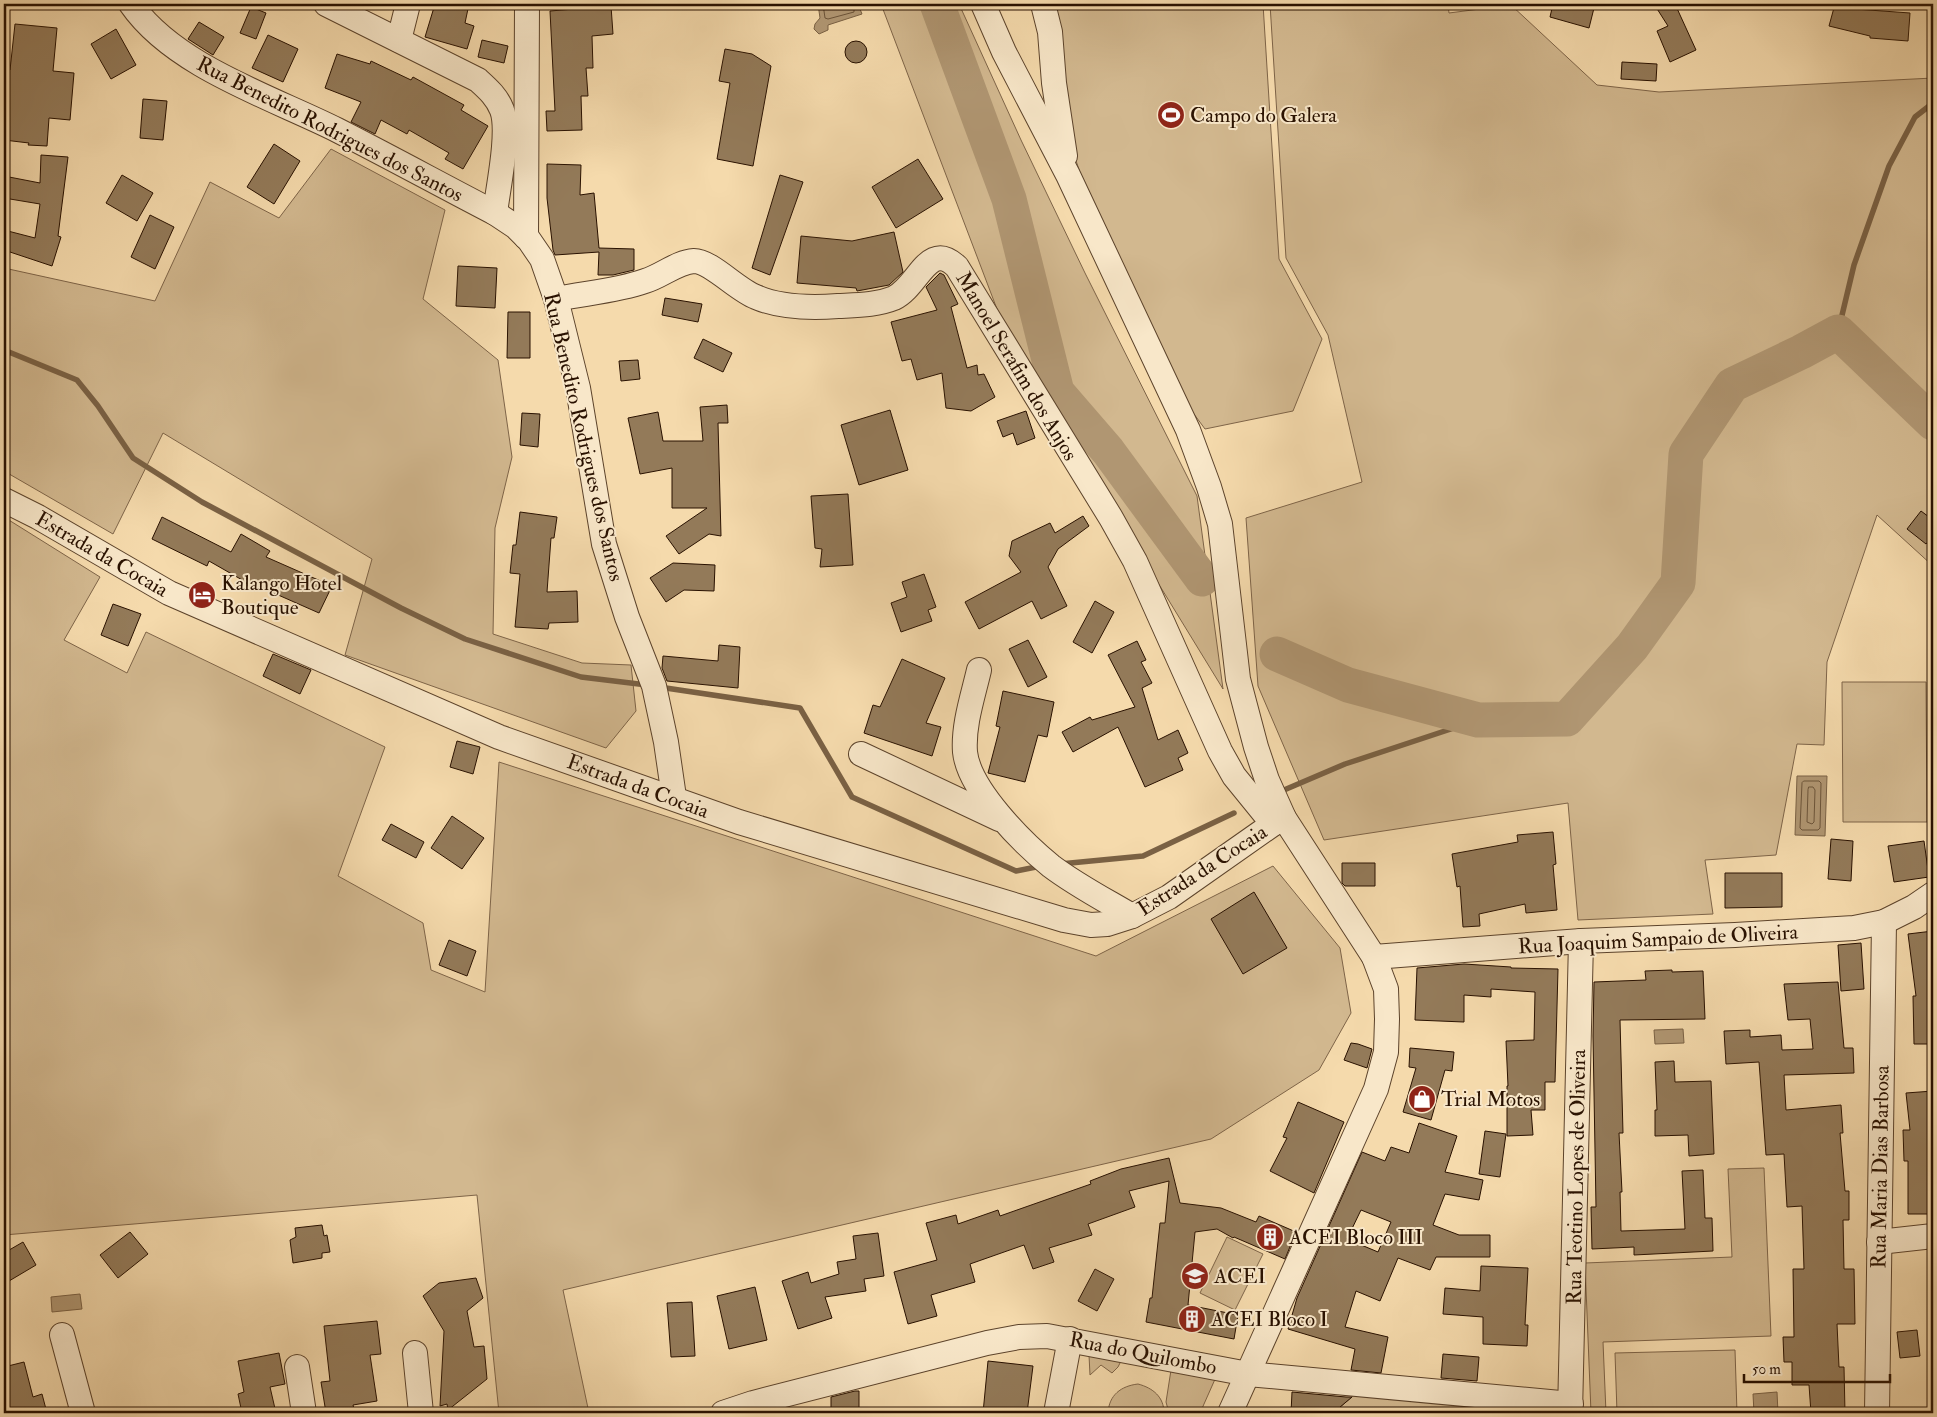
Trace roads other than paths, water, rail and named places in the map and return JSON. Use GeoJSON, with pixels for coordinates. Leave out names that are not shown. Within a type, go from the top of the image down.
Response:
{"type":"FeatureCollection","features":[{"type":"Feature","properties":{"kind":"street","name":"Rua Benedito Rodrigues dos Santos"},"geometry":{"type":"LineString","coordinates":[[131,4],[139,16],[165,40],[200,65],[336,130],[496,213],[516,227],[542,259],[556,298],[578,388],[604,544],[627,617],[654,686],[666,742],[674,798]]}},
{"type":"Feature","properties":{"kind":"street"},"geometry":{"type":"LineString","coordinates":[[326,4],[478,80],[492,92],[502,111],[504,134],[496,213]]}},
{"type":"Feature","properties":{"kind":"street"},"geometry":{"type":"LineString","coordinates":[[400,40],[408,4]]}},
{"type":"Feature","properties":{"kind":"street"},"geometry":{"type":"LineString","coordinates":[[526,237],[528,4]]}},
{"type":"Feature","properties":{"kind":"street"},"geometry":{"type":"LineString","coordinates":[[1043,4],[1050,32],[1054,83],[1068,175]]}},
{"type":"Feature","properties":{"kind":"street"},"geometry":{"type":"LineString","coordinates":[[985,5],[1004,52],[1068,175],[1188,430],[1209,487],[1220,524],[1238,679],[1256,747],[1279,821],[1374,957],[1386,989],[1388,1019],[1386,1052],[1376,1088],[1230,1413]]}},
{"type":"Feature","properties":{"kind":"street","name":"Manoel Serafim dos Anjos"},"geometry":{"type":"LineString","coordinates":[[556,298],[645,282],[680,265],[695,261],[708,264],[729,282],[755,298],[814,308],[869,304],[893,298],[902,293],[928,263],[936,257],[944,257],[951,261],[958,267],[1000,340],[1111,518],[1135,561],[1220,751],[1234,776],[1279,821]]}},
{"type":"Feature","properties":{"kind":"street","name":"Estrada da Cocaia"},"geometry":{"type":"LineString","coordinates":[[4,500],[38,517],[170,593],[499,737],[739,822],[1064,920],[1091,925],[1107,924],[1132,916],[1169,897],[1279,821]]}},
{"type":"Feature","properties":{"kind":"street"},"geometry":{"type":"LineString","coordinates":[[979,670],[966,731],[965,753],[971,774],[986,799],[1005,822],[1050,865],[1132,916]]}},
{"type":"Feature","properties":{"kind":"street"},"geometry":{"type":"LineString","coordinates":[[861,754],[1005,822]]}},
{"type":"Feature","properties":{"kind":"street","name":"Rua Joaquim Sampaio de Oliveira"},"geometry":{"type":"LineString","coordinates":[[1374,957],[1582,941],[1854,928],[1884,922],[1914,907],[1933,894]]}},
{"type":"Feature","properties":{"kind":"street","name":"Rua Maria Dias Barbosa"},"geometry":{"type":"LineString","coordinates":[[1877,1413],[1884,922]]}},
{"type":"Feature","properties":{"kind":"street","name":"Rua Teotino Lopes de Oliveira"},"geometry":{"type":"LineString","coordinates":[[1570,1408],[1582,941]]}},
{"type":"Feature","properties":{"kind":"street"},"geometry":{"type":"LineString","coordinates":[[1879,1242],[1933,1236]]}},
{"type":"Feature","properties":{"kind":"street"},"geometry":{"type":"LineString","coordinates":[[62,1335],[82,1413]]}},
{"type":"Feature","properties":{"kind":"street","name":"Rua do Quilombo"},"geometry":{"type":"LineString","coordinates":[[723,1413],[753,1402],[987,1343],[1019,1337],[1047,1336],[1248,1374],[1570,1408]]}},
{"type":"Feature","properties":{"kind":"street"},"geometry":{"type":"LineString","coordinates":[[1056,1413],[1070,1339]]}},
{"type":"Feature","properties":{"kind":"street"},"geometry":{"type":"LineString","coordinates":[[415,1353],[421,1413]]}},
{"type":"Feature","properties":{"kind":"street"},"geometry":{"type":"LineString","coordinates":[[297,1367],[304,1413]]}},
{"type":"Feature","properties":{"kind":"water"},"geometry":{"type":"Polygon","coordinates":[[[818,4],[858,4],[862,14],[828,25],[828,30],[819,34],[814,29],[815,24],[820,18],[818,4]]]}},
{"type":"Feature","properties":{"kind":"water"},"geometry":{"type":"Polygon","coordinates":[[[1797,776],[1827,776],[1825,836],[1795,835],[1797,776]]]}},
{"type":"Feature","properties":{"kind":"water"},"geometry":{"type":"Polygon","coordinates":[[[1683,1029],[1684,1043],[1655,1044],[1654,1030],[1683,1029]]]}},
{"type":"Feature","properties":{"kind":"water"},"geometry":{"type":"Polygon","coordinates":[[[80,1294],[82,1309],[52,1312],[51,1297],[80,1294]]]}},
{"type":"Feature","properties":{"kind":"water"},"geometry":{"type":"Polygon","coordinates":[[[1777,1392],[1778,1413],[1754,1413],[1753,1394],[1777,1392]]]}},
{"type":"Feature","properties":{"kind":"waterway"},"geometry":{"type":"LineString","coordinates":[[937,4],[1009,199],[1057,392],[1108,451],[1202,579]]}},
{"type":"Feature","properties":{"kind":"waterway"},"geometry":{"type":"LineString","coordinates":[[1838,332],[1854,265],[1889,166],[1915,117],[1933,103]]}},
{"type":"Feature","properties":{"kind":"waterway"},"geometry":{"type":"LineString","coordinates":[[1277,654],[1348,685],[1478,720],[1567,719],[1632,647],[1678,583],[1686,454],[1732,385],[1838,332],[1933,423]]}},
{"type":"Feature","properties":{"kind":"waterway"},"geometry":{"type":"LineString","coordinates":[[4,350],[77,380],[98,406],[133,458],[202,502],[401,608],[465,639],[581,677],[647,685]]}},
{"type":"Feature","properties":{"kind":"waterway"},"geometry":{"type":"LineString","coordinates":[[659,687],[800,708],[852,797],[1016,871],[1041,866]]}},
{"type":"Feature","properties":{"kind":"waterway"},"geometry":{"type":"LineString","coordinates":[[1284,790],[1345,764],[1478,720]]}},
{"type":"Feature","properties":{"kind":"waterway"},"geometry":{"type":"LineString","coordinates":[[1060,864],[1143,856],[1234,813]]}},
{"type":"Feature","properties":{"kind":"place","name":"Campo do Galera"},"geometry":{"type":"Point","coordinates":[1171,115]}},
{"type":"Feature","properties":{"kind":"place","name":"Kalango Hotel Boutique"},"geometry":{"type":"Point","coordinates":[202,595]}},
{"type":"Feature","properties":{"kind":"place","name":"Trial Motos"},"geometry":{"type":"Point","coordinates":[1422,1099]}},
{"type":"Feature","properties":{"kind":"place","name":"ACEI Bloco III"},"geometry":{"type":"Point","coordinates":[1270,1237]}},
{"type":"Feature","properties":{"kind":"place","name":"ACEI"},"geometry":{"type":"Point","coordinates":[1195,1276]}},
{"type":"Feature","properties":{"kind":"place","name":"ACEI Bloco I"},"geometry":{"type":"Point","coordinates":[1192,1319]}}]}
